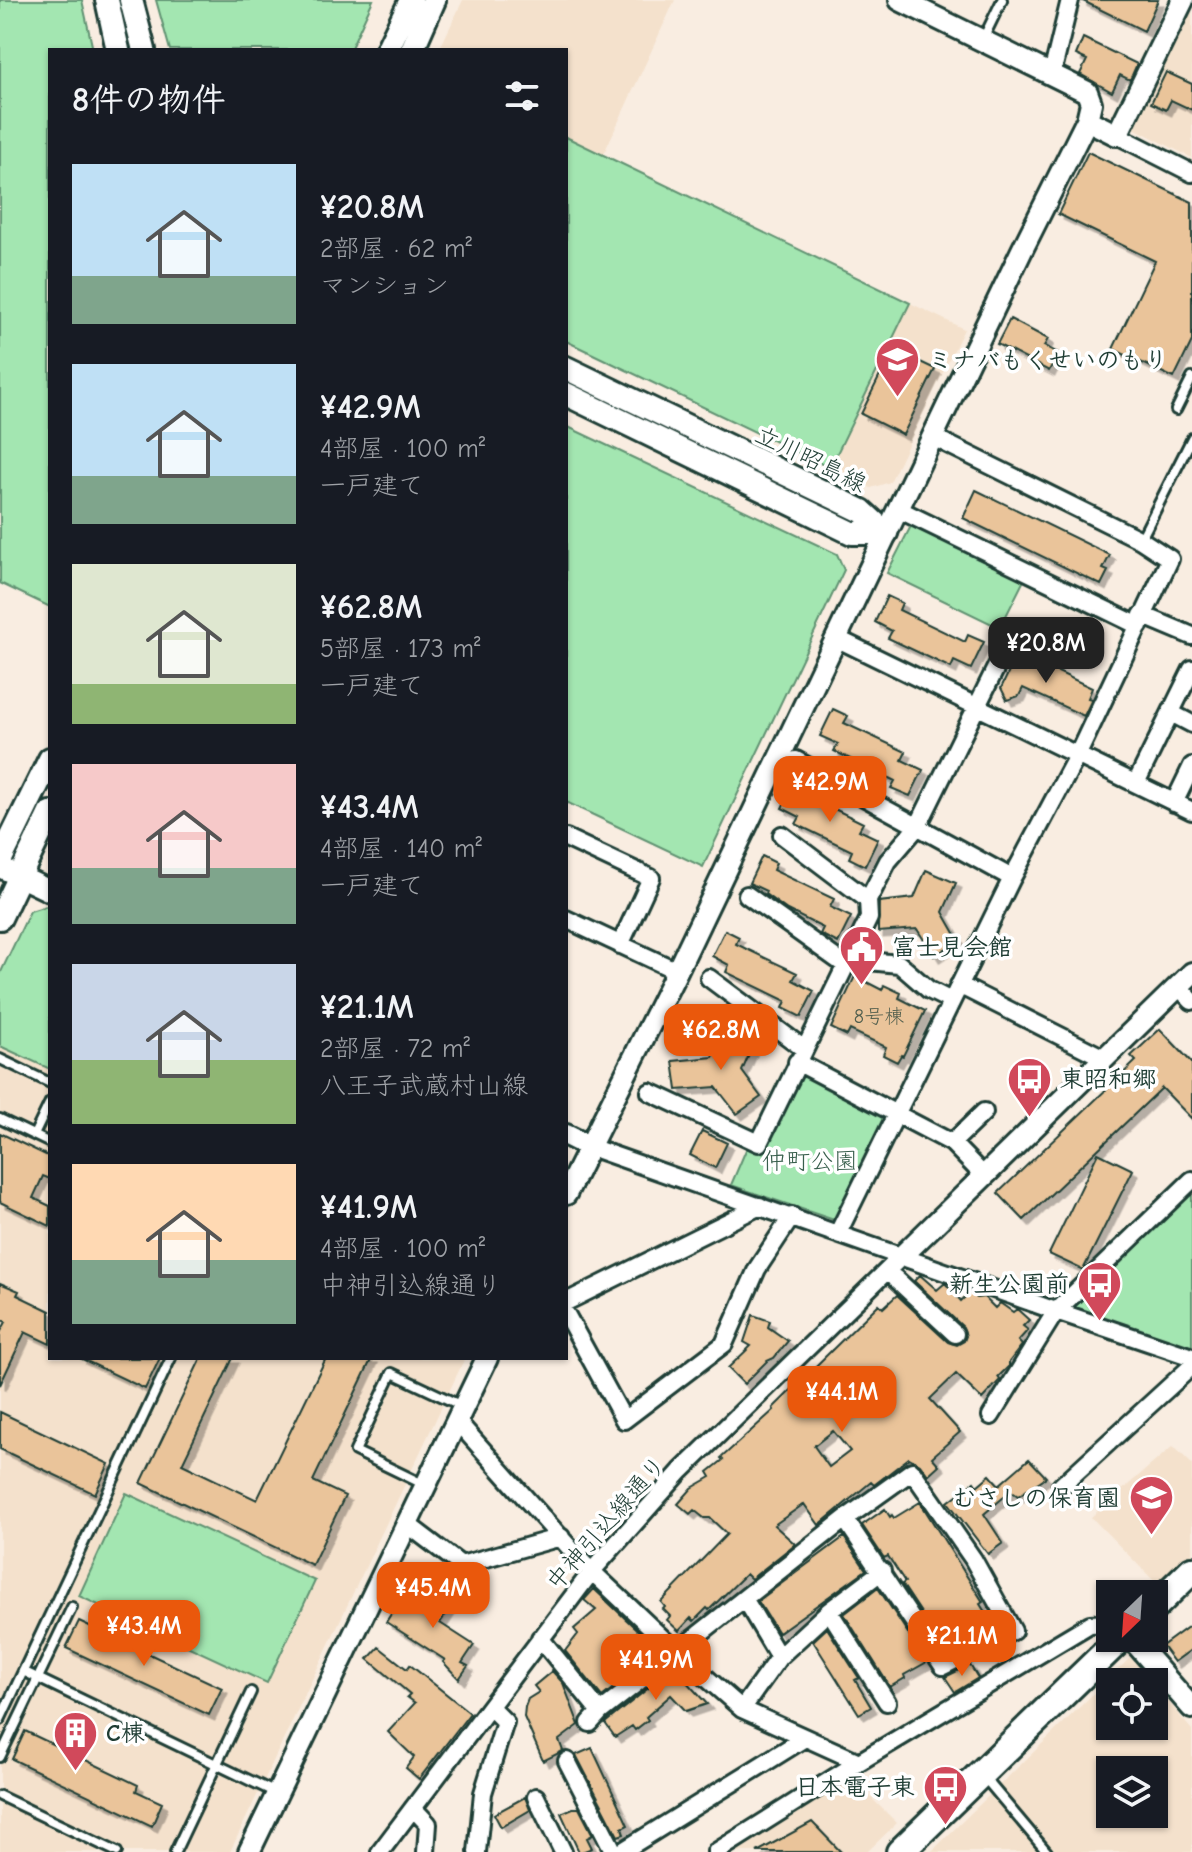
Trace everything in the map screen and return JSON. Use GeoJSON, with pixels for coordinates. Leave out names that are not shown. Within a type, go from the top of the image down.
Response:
{"type":"FeatureCollection","features":[{"type":"Feature","properties":{"kind":"main road"},"geometry":{"type":"LineString","coordinates":[[107,0],[118,48]]}},
{"type":"Feature","properties":{"kind":"main road"},"geometry":{"type":"LineString","coordinates":[[131,0],[143,48]]}},
{"type":"Feature","properties":{"kind":"main road"},"geometry":{"type":"LineString","coordinates":[[388,48],[411,0]]}},
{"type":"Feature","properties":{"kind":"main road"},"geometry":{"type":"LineString","coordinates":[[413,48],[434,0]]}},
{"type":"Feature","properties":{"kind":"main road","name":"立川昭島線"},"geometry":{"type":"LineString","coordinates":[[568,369],[862,511],[886,533]]}},
{"type":"Feature","properties":{"kind":"main road","name":"立川昭島線"},"geometry":{"type":"LineString","coordinates":[[568,395],[852,533],[886,533]]}},
{"type":"Feature","properties":{"kind":"main road"},"geometry":{"type":"LineString","coordinates":[[0,918],[7,869],[48,764]]}},
{"type":"Feature","properties":{"kind":"main road"},"geometry":{"type":"LineString","coordinates":[[7,869],[48,816]]}},
{"type":"Feature","properties":{"kind":"main road"},"geometry":{"type":"LineString","coordinates":[[1168,1593],[1192,1570]]}},
{"type":"Feature","properties":{"kind":"main road"},"geometry":{"type":"LineString","coordinates":[[900,1852],[1106,1652]]}},
{"type":"Feature","properties":{"kind":"street"},"geometry":{"type":"LineString","coordinates":[[568,1190],[677,971],[1087,120],[1091,103],[1087,92],[900,0]]}},
{"type":"Feature","properties":{"kind":"street"},"geometry":{"type":"LineString","coordinates":[[1052,74],[1070,0]]}},
{"type":"Feature","properties":{"kind":"street"},"geometry":{"type":"LineString","coordinates":[[1117,135],[1183,0]]}},
{"type":"Feature","properties":{"kind":"street"},"geometry":{"type":"LineString","coordinates":[[1087,120],[1192,173]]}},
{"type":"Feature","properties":{"kind":"street"},"geometry":{"type":"LineString","coordinates":[[838,1233],[1012,878],[1078,754],[1170,559],[1141,540],[933,437]]}},
{"type":"Feature","properties":{"kind":"street"},"geometry":{"type":"LineString","coordinates":[[898,509],[1140,621],[1192,636]]}},
{"type":"Feature","properties":{"kind":"street"},"geometry":{"type":"LineString","coordinates":[[650,1092],[759,1143],[869,918],[868,900],[888,861],[918,826],[1012,635]]}},
{"type":"Feature","properties":{"kind":"street"},"geometry":{"type":"LineString","coordinates":[[836,638],[1192,811]]}},
{"type":"Feature","properties":{"kind":"street"},"geometry":{"type":"LineString","coordinates":[[1136,783],[1192,669]]}},
{"type":"Feature","properties":{"kind":"street"},"geometry":{"type":"LineString","coordinates":[[1171,713],[1192,724]]}},
{"type":"Feature","properties":{"kind":"street"},"geometry":{"type":"LineString","coordinates":[[796,760],[1012,878]]}},
{"type":"Feature","properties":{"kind":"street"},"geometry":{"type":"LineString","coordinates":[[1174,803],[1192,766]]}},
{"type":"Feature","properties":{"kind":"street"},"geometry":{"type":"LineString","coordinates":[[782,835],[868,900]]}},
{"type":"Feature","properties":{"kind":"street"},"geometry":{"type":"LineString","coordinates":[[568,839],[651,878],[620,945]]}},
{"type":"Feature","properties":{"kind":"street"},"geometry":{"type":"LineString","coordinates":[[7,869],[48,890]]}},
{"type":"Feature","properties":{"kind":"street"},"geometry":{"type":"LineString","coordinates":[[747,895],[847,962],[899,964],[929,990],[951,1001]]}},
{"type":"Feature","properties":{"kind":"street"},"geometry":{"type":"LineString","coordinates":[[568,920],[677,971]]}},
{"type":"Feature","properties":{"kind":"street"},"geometry":{"type":"LineString","coordinates":[[709,978],[800,1056],[952,1143],[983,1175]]}},
{"type":"Feature","properties":{"kind":"street"},"geometry":{"type":"LineString","coordinates":[[959,985],[1104,1058]]}},
{"type":"Feature","properties":{"kind":"street"},"geometry":{"type":"LineString","coordinates":[[733,1435],[895,1278],[908,1258],[983,1175],[1104,1058],[1187,987]]}},
{"type":"Feature","properties":{"kind":"street"},"geometry":{"type":"LineString","coordinates":[[952,1143],[984,1112]]}},
{"type":"Feature","properties":{"kind":"street"},"geometry":{"type":"LineString","coordinates":[[568,1136],[590,1147],[1192,1357]]}},
{"type":"Feature","properties":{"kind":"street"},"geometry":{"type":"LineString","coordinates":[[991,1416],[1056,1311],[1192,1180]]}},
{"type":"Feature","properties":{"kind":"street"},"geometry":{"type":"LineString","coordinates":[[568,1301],[760,1206]]}},
{"type":"Feature","properties":{"kind":"street"},"geometry":{"type":"LineString","coordinates":[[568,1318],[624,1420],[724,1344],[757,1269],[792,1216]]}},
{"type":"Feature","properties":{"kind":"street","name":"中神引込線通り"},"geometry":{"type":"LineString","coordinates":[[380,1852],[592,1571],[681,1471],[908,1258]]}},
{"type":"Feature","properties":{"kind":"street"},"geometry":{"type":"LineString","coordinates":[[895,1278],[955,1334]]}},
{"type":"Feature","properties":{"kind":"street"},"geometry":{"type":"LineString","coordinates":[[249,1852],[486,1360]]}},
{"type":"Feature","properties":{"kind":"street"},"geometry":{"type":"LineString","coordinates":[[1061,1486],[1192,1366]]}},
{"type":"Feature","properties":{"kind":"street"},"geometry":{"type":"LineString","coordinates":[[461,1414],[592,1571],[742,1709],[859,1762]]}},
{"type":"Feature","properties":{"kind":"street"},"geometry":{"type":"LineString","coordinates":[[540,1638],[595,1718],[845,1519],[912,1471],[973,1559],[1013,1631],[943,1666],[845,1519]]}},
{"type":"Feature","properties":{"kind":"street"},"geometry":{"type":"LineString","coordinates":[[407,1524],[461,1565],[467,1586]]}},
{"type":"Feature","properties":{"kind":"street"},"geometry":{"type":"LineString","coordinates":[[461,1565],[561,1537]]}},
{"type":"Feature","properties":{"kind":"street"},"geometry":{"type":"LineString","coordinates":[[742,1709],[779,1657],[829,1611],[882,1571]]}},
{"type":"Feature","properties":{"kind":"street"},"geometry":{"type":"LineString","coordinates":[[745,1600],[779,1657]]}},
{"type":"Feature","properties":{"kind":"street"},"geometry":{"type":"LineString","coordinates":[[829,1611],[887,1702]]}},
{"type":"Feature","properties":{"kind":"street"},"geometry":{"type":"LineString","coordinates":[[722,1850],[859,1762],[1090,1624],[1096,1624]]}},
{"type":"Feature","properties":{"kind":"street"},"geometry":{"type":"LineString","coordinates":[[1143,1652],[1192,1708]]}},
{"type":"Feature","properties":{"kind":"street"},"geometry":{"type":"LineString","coordinates":[[477,1852],[483,1793],[505,1722],[490,1707]]}},
{"type":"Feature","properties":{"kind":"street"},"geometry":{"type":"LineString","coordinates":[[621,1852],[805,1738]]}},
{"type":"Feature","properties":{"kind":"street"},"geometry":{"type":"LineString","coordinates":[[567,1761],[614,1852]]}},
{"type":"Feature","properties":{"kind":"street"},"geometry":{"type":"LineString","coordinates":[[536,1797],[563,1852]]}},
{"type":"Feature","properties":{"kind":"street"},"geometry":{"type":"LineString","coordinates":[[413,1808],[428,1824],[426,1852]]}},
{"type":"Feature","properties":{"kind":"lane"},"geometry":{"type":"LineString","coordinates":[[983,40],[1002,0]]}},
{"type":"Feature","properties":{"kind":"lane"},"geometry":{"type":"LineString","coordinates":[[1176,410],[1192,378]]}},
{"type":"Feature","properties":{"kind":"lane"},"geometry":{"type":"LineString","coordinates":[[1141,540],[1192,438]]}},
{"type":"Feature","properties":{"kind":"lane"},"geometry":{"type":"LineString","coordinates":[[0,1059],[48,1082]]}},
{"type":"Feature","properties":{"kind":"lane"},"geometry":{"type":"LineString","coordinates":[[34,1135],[48,1106]]}},
{"type":"Feature","properties":{"kind":"lane"},"geometry":{"type":"LineString","coordinates":[[0,1119],[48,1142]]}},
{"type":"Feature","properties":{"kind":"lane"},"geometry":{"type":"LineString","coordinates":[[0,1720],[170,1360]]}},
{"type":"Feature","properties":{"kind":"lane"},"geometry":{"type":"LineString","coordinates":[[425,1486],[355,1451],[392,1373],[461,1414]]}},
{"type":"Feature","properties":{"kind":"lane"},"geometry":{"type":"LineString","coordinates":[[0,1757],[72,1607]]}},
{"type":"Feature","properties":{"kind":"lane"},"geometry":{"type":"LineString","coordinates":[[23,1671],[277,1793]]}},
{"type":"Feature","properties":{"kind":"lane"},"geometry":{"type":"LineString","coordinates":[[175,1852],[251,1692]]}},
{"type":"Feature","properties":{"kind":"lane"},"geometry":{"type":"LineString","coordinates":[[980,1774],[1047,1852]]}},
{"type":"Feature","properties":{"kind":"lane"},"geometry":{"type":"LineString","coordinates":[[0,1796],[117,1852]]}},
{"type":"Feature","properties":{"kind":"shaded area"},"geometry":{"type":"Polygon","coordinates":[[[463,0],[675,0],[603,155],[568,138],[568,48],[440,48],[463,0]]]}},
{"type":"Feature","properties":{"kind":"shaded area"},"geometry":{"type":"Polygon","coordinates":[[[1192,2],[1192,158],[1132,127],[1192,2]]]}},
{"type":"Feature","properties":{"kind":"shaded area","name":"ミナバもくせいのもり"},"geometry":{"type":"Polygon","coordinates":[[[910,303],[964,329],[890,482],[871,488],[830,468],[910,303]]]}},
{"type":"Feature","properties":{"kind":"shaded area"},"geometry":{"type":"Polygon","coordinates":[[[0,1046],[48,1068],[48,1360],[464,1360],[230,1852],[0,1852],[0,1046]]]}},
{"type":"Feature","properties":{"kind":"shaded area","name":"むさしの保育園"},"geometry":{"type":"Polygon","coordinates":[[[1173,1446],[1192,1464],[1192,1557],[1168,1581],[1153,1580],[1091,1517],[1173,1446]]]}},
{"type":"Feature","properties":{"kind":"shaded area"},"geometry":{"type":"Polygon","coordinates":[[[1131,1657],[1140,1668],[1120,1668],[1131,1657]]]}},
{"type":"Feature","properties":{"kind":"shaded area"},"geometry":{"type":"Polygon","coordinates":[[[1096,1691],[1096,1740],[1168,1740],[1168,1702],[1192,1730],[1192,1852],[931,1852],[1096,1691]]]}},
{"type":"Feature","properties":{"kind":"shaded area"},"geometry":{"type":"Polygon","coordinates":[[[851,1778],[897,1823],[867,1852],[734,1852],[851,1778]]]}},
{"type":"Feature","properties":{"kind":"green space"},"geometry":{"type":"Polygon","coordinates":[[[0,0],[82,0],[93,48],[48,48],[48,606],[0,583],[0,0]]]}},
{"type":"Feature","properties":{"kind":"green space"},"geometry":{"type":"Polygon","coordinates":[[[156,0],[373,0],[351,48],[169,48],[156,0]]]}},
{"type":"Feature","properties":{"kind":"green space"},"geometry":{"type":"Polygon","coordinates":[[[568,138],[910,303],[830,468],[568,342],[568,138]]]}},
{"type":"Feature","properties":{"kind":"green space"},"geometry":{"type":"Polygon","coordinates":[[[568,427],[837,554],[844,570],[703,867],[568,803],[568,427]]]}},
{"type":"Feature","properties":{"kind":"green space"},"geometry":{"type":"Polygon","coordinates":[[[912,524],[1025,578],[1000,628],[887,573],[912,524]]]}},
{"type":"Feature","properties":{"kind":"green space"},"geometry":{"type":"Polygon","coordinates":[[[48,907],[48,1068],[0,1046],[0,974],[30,911],[48,907]]]}},
{"type":"Feature","properties":{"kind":"green space","name":"仲町公園"},"geometry":{"type":"Polygon","coordinates":[[[803,1070],[887,1112],[834,1220],[731,1185],[748,1145],[803,1070]]]}},
{"type":"Feature","properties":{"kind":"green space"},"geometry":{"type":"Polygon","coordinates":[[[1192,1187],[1192,1350],[1072,1310],[1192,1187]]]}},
{"type":"Feature","properties":{"kind":"green space"},"geometry":{"type":"Polygon","coordinates":[[[126,1493],[315,1581],[267,1683],[79,1596],[126,1493]]]}},
{"type":"Feature","properties":{"kind":"building"},"geometry":{"type":"Polygon","coordinates":[[[1081,0],[1158,0],[1144,31],[1081,0]]]}},
{"type":"Feature","properties":{"kind":"building"},"geometry":{"type":"Polygon","coordinates":[[[1083,38],[1137,64],[1130,80],[1120,75],[1112,92],[1080,74],[1087,60],[1076,55],[1083,38]]]}},
{"type":"Feature","properties":{"kind":"building"},"geometry":{"type":"Polygon","coordinates":[[[1166,72],[1192,84],[1192,110],[1171,100],[1166,110],[1151,103],[1166,72]]]}},
{"type":"Feature","properties":{"kind":"building"},"geometry":{"type":"Polygon","coordinates":[[[1088,152],[1192,202],[1192,341],[1174,378],[1113,349],[1155,261],[1058,214],[1088,152]]]}},
{"type":"Feature","properties":{"kind":"building"},"geometry":{"type":"Polygon","coordinates":[[[1010,319],[1048,339],[1044,346],[1058,353],[1049,371],[997,344],[1010,319]]]}},
{"type":"Feature","properties":{"kind":"building"},"geometry":{"type":"Polygon","coordinates":[[[893,349],[935,369],[903,435],[861,414],[893,349]]]}},
{"type":"Feature","properties":{"kind":"building"},"geometry":{"type":"Polygon","coordinates":[[[976,490],[1110,555],[1103,569],[1108,571],[1101,585],[963,518],[976,490]]]}},
{"type":"Feature","properties":{"kind":"building"},"geometry":{"type":"Polygon","coordinates":[[[887,596],[902,603],[899,610],[965,642],[968,635],[984,642],[971,669],[954,661],[951,668],[888,638],[892,631],[875,622],[887,596]]]}},
{"type":"Feature","properties":{"kind":"building"},"geometry":{"type":"Polygon","coordinates":[[[1018,653],[1092,688],[1088,698],[1092,699],[1084,716],[1023,688],[1019,696],[1007,700],[1001,688],[1018,653]]]}},
{"type":"Feature","properties":{"kind":"building"},"geometry":{"type":"Polygon","coordinates":[[[833,709],[848,716],[844,723],[906,752],[902,760],[923,770],[910,796],[891,788],[895,781],[834,751],[838,744],[820,736],[833,709]]]}},
{"type":"Feature","properties":{"kind":"building"},"geometry":{"type":"Polygon","coordinates":[[[795,782],[810,789],[806,795],[863,823],[859,830],[878,839],[865,866],[849,858],[852,851],[796,824],[800,817],[782,808],[795,782]]]}},
{"type":"Feature","properties":{"kind":"building"},"geometry":{"type":"Polygon","coordinates":[[[762,856],[776,863],[773,870],[834,899],[830,907],[851,917],[838,943],[820,934],[823,928],[787,910],[765,894],[766,891],[749,883],[762,856]]]}},
{"type":"Feature","properties":{"kind":"building"},"geometry":{"type":"Polygon","coordinates":[[[926,870],[956,883],[943,912],[959,940],[934,956],[917,929],[878,932],[879,902],[914,898],[926,870]]]}},
{"type":"Feature","properties":{"kind":"building"},"geometry":{"type":"Polygon","coordinates":[[[725,930],[739,937],[736,944],[797,973],[793,980],[814,991],[801,1017],[783,1008],[786,1001],[726,972],[729,965],[712,956],[725,930]]]}},
{"type":"Feature","properties":{"kind":"building"},"geometry":{"type":"Polygon","coordinates":[[[855,976],[882,990],[884,985],[901,993],[899,998],[925,1011],[897,1062],[883,1055],[886,1047],[850,1030],[847,1036],[831,1028],[855,976]]]}},
{"type":"Feature","properties":{"kind":"building"},"geometry":{"type":"Polygon","coordinates":[[[725,1028],[755,1041],[742,1071],[761,1097],[737,1114],[716,1087],[677,1090],[673,1061],[713,1057],[725,1028]]]}},
{"type":"Feature","properties":{"kind":"building"},"geometry":{"type":"Polygon","coordinates":[[[1160,1029],[1192,1063],[1192,1119],[1162,1088],[1024,1220],[998,1193],[1136,1061],[1131,1056],[1160,1029]]]}},
{"type":"Feature","properties":{"kind":"building"},"geometry":{"type":"Polygon","coordinates":[[[702,1131],[727,1143],[715,1168],[690,1155],[702,1131]]]}},
{"type":"Feature","properties":{"kind":"building"},"geometry":{"type":"Polygon","coordinates":[[[0,1133],[48,1156],[48,1178],[43,1176],[33,1198],[48,1205],[48,1225],[0,1202],[0,1133]]]}},
{"type":"Feature","properties":{"kind":"building"},"geometry":{"type":"Polygon","coordinates":[[[1098,1153],[1133,1170],[1083,1270],[1049,1254],[1098,1153]]]}},
{"type":"Feature","properties":{"kind":"building"},"geometry":{"type":"Polygon","coordinates":[[[920,1275],[937,1290],[945,1283],[961,1301],[970,1292],[977,1298],[984,1297],[995,1308],[1000,1303],[1013,1312],[1017,1309],[1029,1320],[1023,1326],[1028,1330],[1018,1341],[1022,1345],[998,1377],[1000,1380],[982,1399],[956,1374],[930,1399],[960,1432],[932,1457],[939,1465],[928,1475],[920,1464],[909,1458],[874,1485],[871,1482],[819,1525],[804,1504],[774,1525],[795,1544],[751,1579],[746,1574],[709,1610],[707,1608],[694,1621],[691,1618],[679,1631],[667,1620],[670,1616],[661,1602],[727,1534],[710,1518],[704,1518],[694,1510],[690,1514],[678,1504],[692,1488],[711,1477],[708,1472],[723,1460],[721,1458],[774,1410],[879,1304],[883,1308],[897,1295],[948,1342],[957,1345],[964,1341],[963,1327],[914,1281],[920,1275]],[[833,1431],[814,1446],[829,1467],[850,1451],[833,1431]]]}},
{"type":"Feature","properties":{"kind":"building"},"geometry":{"type":"Polygon","coordinates":[[[0,1283],[48,1310],[48,1343],[25,1332],[0,1385],[0,1333],[6,1322],[0,1319],[0,1283]]]}},
{"type":"Feature","properties":{"kind":"building"},"geometry":{"type":"Polygon","coordinates":[[[753,1315],[770,1321],[768,1327],[788,1341],[744,1384],[728,1368],[751,1346],[744,1342],[753,1315]]]}},
{"type":"Feature","properties":{"kind":"building"},"geometry":{"type":"Polygon","coordinates":[[[84,1360],[159,1360],[145,1389],[84,1360]]]}},
{"type":"Feature","properties":{"kind":"building"},"geometry":{"type":"Polygon","coordinates":[[[200,1360],[232,1360],[182,1464],[257,1500],[325,1360],[371,1360],[313,1481],[345,1496],[312,1565],[141,1483],[200,1360]]]}},
{"type":"Feature","properties":{"kind":"building"},"geometry":{"type":"Polygon","coordinates":[[[0,1412],[109,1464],[95,1494],[0,1449],[0,1412]]]}},
{"type":"Feature","properties":{"kind":"building"},"geometry":{"type":"Polygon","coordinates":[[[1029,1459],[1046,1477],[1018,1496],[1011,1491],[984,1514],[1003,1543],[988,1554],[948,1502],[974,1482],[977,1486],[990,1475],[999,1485],[1029,1459]]]}},
{"type":"Feature","properties":{"kind":"building"},"geometry":{"type":"Polygon","coordinates":[[[920,1502],[983,1602],[980,1604],[995,1628],[947,1652],[902,1584],[905,1582],[888,1556],[884,1558],[862,1525],[885,1509],[894,1518],[920,1502]]]}},
{"type":"Feature","properties":{"kind":"building"},"geometry":{"type":"Polygon","coordinates":[[[844,1537],[866,1570],[778,1633],[758,1601],[844,1537]]]}},
{"type":"Feature","properties":{"kind":"building"},"geometry":{"type":"Polygon","coordinates":[[[878,1588],[927,1662],[890,1687],[844,1614],[878,1588]]]}},
{"type":"Feature","properties":{"kind":"building"},"geometry":{"type":"Polygon","coordinates":[[[433,1589],[454,1602],[440,1623],[474,1645],[462,1663],[468,1666],[459,1679],[443,1662],[445,1660],[386,1622],[401,1598],[419,1610],[433,1589]]]}},
{"type":"Feature","properties":{"kind":"building"},"geometry":{"type":"Polygon","coordinates":[[[594,1589],[650,1642],[630,1664],[636,1670],[602,1697],[565,1651],[578,1634],[574,1629],[596,1610],[584,1600],[594,1589]]]}},
{"type":"Feature","properties":{"kind":"building"},"geometry":{"type":"Polygon","coordinates":[[[79,1621],[222,1688],[209,1715],[66,1648],[79,1621]]]}},
{"type":"Feature","properties":{"kind":"building"},"geometry":{"type":"Polygon","coordinates":[[[1192,1624],[1192,1649],[1174,1662],[1166,1652],[1168,1642],[1192,1624]]]}},
{"type":"Feature","properties":{"kind":"building"},"geometry":{"type":"Polygon","coordinates":[[[827,1628],[859,1678],[855,1680],[871,1707],[859,1714],[813,1641],[827,1628]]]}},
{"type":"Feature","properties":{"kind":"building"},"geometry":{"type":"Polygon","coordinates":[[[379,1647],[407,1669],[410,1665],[470,1713],[419,1779],[406,1768],[414,1757],[388,1732],[415,1703],[407,1697],[410,1694],[368,1659],[379,1647]]]}},
{"type":"Feature","properties":{"kind":"building"},"geometry":{"type":"Polygon","coordinates":[[[970,1665],[978,1678],[955,1692],[945,1677],[970,1665]]]}},
{"type":"Feature","properties":{"kind":"building"},"geometry":{"type":"Polygon","coordinates":[[[676,1666],[707,1704],[686,1711],[671,1695],[635,1730],[632,1726],[615,1737],[605,1723],[676,1666]]]}},
{"type":"Feature","properties":{"kind":"building"},"geometry":{"type":"Polygon","coordinates":[[[552,1671],[563,1683],[579,1725],[559,1740],[563,1751],[543,1761],[524,1717],[525,1707],[528,1699],[539,1692],[534,1686],[552,1671]]]}},
{"type":"Feature","properties":{"kind":"building","name":"C棟"},"geometry":{"type":"Polygon","coordinates":[[[25,1731],[138,1785],[136,1791],[162,1803],[152,1826],[12,1759],[25,1731]]]}},
{"type":"Feature","properties":{"kind":"building"},"geometry":{"type":"Polygon","coordinates":[[[592,1748],[628,1825],[622,1828],[624,1834],[618,1836],[576,1755],[592,1748]]]}},
{"type":"Feature","properties":{"kind":"building"},"geometry":{"type":"Polygon","coordinates":[[[525,1797],[530,1810],[501,1827],[494,1814],[525,1797]]]}},
{"type":"Feature","properties":{"kind":"building"},"geometry":{"type":"Polygon","coordinates":[[[579,1808],[593,1835],[587,1838],[592,1848],[582,1852],[579,1852],[561,1813],[579,1808]]]}},
{"type":"Feature","properties":{"kind":"building"},"geometry":{"type":"Polygon","coordinates":[[[812,1822],[841,1852],[757,1852],[812,1822]]]}},
{"type":"Feature","properties":{"kind":"place","name":"ミナバもくせいのもり"},"geometry":{"type":"Point","coordinates":[897,399]}},
{"type":"Feature","properties":{"kind":"place","name":"富士見会館"},"geometry":{"type":"Point","coordinates":[861,986]}},
{"type":"Feature","properties":{"kind":"place","name":"東昭和郷"},"geometry":{"type":"Point","coordinates":[1029,1118]}},
{"type":"Feature","properties":{"kind":"place","name":"新生公園前"},"geometry":{"type":"Point","coordinates":[1100,1323]}},
{"type":"Feature","properties":{"kind":"place","name":"むさしの保育園"},"geometry":{"type":"Point","coordinates":[1151,1537]}},
{"type":"Feature","properties":{"kind":"place","name":"C棟"},"geometry":{"type":"Point","coordinates":[75,1772]}},
{"type":"Feature","properties":{"kind":"place","name":"日本電子東"},"geometry":{"type":"Point","coordinates":[946,1826]}}]}
